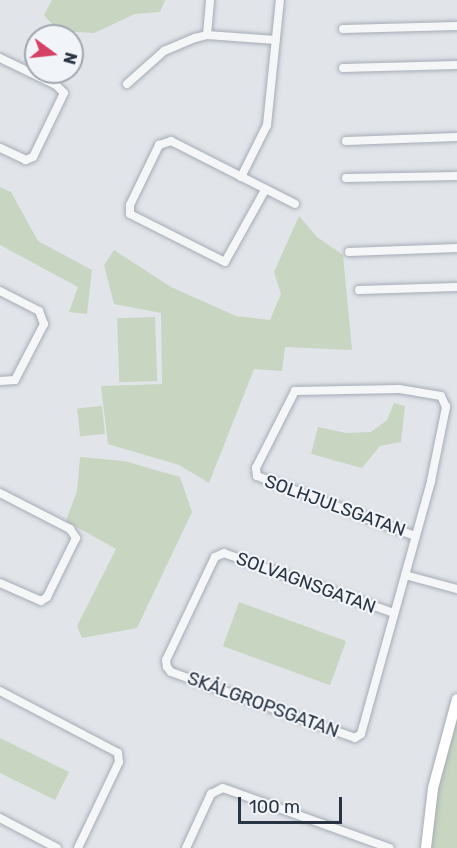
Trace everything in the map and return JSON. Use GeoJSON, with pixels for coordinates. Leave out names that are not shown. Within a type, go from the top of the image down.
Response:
{"type":"FeatureCollection","features":[{"type":"Feature","properties":{"kind":"main road"},"geometry":{"type":"LineString","coordinates":[[426,848],[433,788],[457,699]]}},
{"type":"Feature","properties":{"kind":"street"},"geometry":{"type":"LineString","coordinates":[[207,35],[210,0]]}},
{"type":"Feature","properties":{"kind":"street"},"geometry":{"type":"LineString","coordinates":[[242,177],[267,125],[280,0]]}},
{"type":"Feature","properties":{"kind":"street"},"geometry":{"type":"LineString","coordinates":[[343,29],[457,26]]}},
{"type":"Feature","properties":{"kind":"street"},"geometry":{"type":"LineString","coordinates":[[126,84],[164,51],[207,35],[276,40]]}},
{"type":"Feature","properties":{"kind":"street"},"geometry":{"type":"LineString","coordinates":[[0,58],[62,90],[63,97],[30,158],[0,148]]}},
{"type":"Feature","properties":{"kind":"street"},"geometry":{"type":"LineString","coordinates":[[343,68],[457,65]]}},
{"type":"Feature","properties":{"kind":"street"},"geometry":{"type":"LineString","coordinates":[[346,141],[457,137]]}},
{"type":"Feature","properties":{"kind":"street"},"geometry":{"type":"LineString","coordinates":[[265,190],[231,258],[223,262],[131,215],[130,205],[159,145],[166,142],[295,204]]}},
{"type":"Feature","properties":{"kind":"street"},"geometry":{"type":"LineString","coordinates":[[346,178],[457,176]]}},
{"type":"Feature","properties":{"kind":"street"},"geometry":{"type":"LineString","coordinates":[[349,252],[457,248]]}},
{"type":"Feature","properties":{"kind":"street"},"geometry":{"type":"LineString","coordinates":[[359,290],[457,287]]}},
{"type":"Feature","properties":{"kind":"street"},"geometry":{"type":"LineString","coordinates":[[0,291],[39,311],[43,318],[11,382],[0,381]]}},
{"type":"Feature","properties":{"kind":"street","name":"SOLHJULSGATAN"},"geometry":{"type":"LineString","coordinates":[[385,388],[443,398],[446,407],[442,433],[416,536],[260,480],[256,475],[256,468],[295,391],[385,388]]}},
{"type":"Feature","properties":{"kind":"street"},"geometry":{"type":"LineString","coordinates":[[0,493],[70,529],[75,539],[43,600],[37,602],[0,583]]}},
{"type":"Feature","properties":{"kind":"street"},"geometry":{"type":"LineString","coordinates":[[394,614],[416,536]]}},
{"type":"Feature","properties":{"kind":"street","name":"SOLVAGNSGATAN"},"geometry":{"type":"LineString","coordinates":[[168,669],[166,660],[218,556],[224,554],[394,614]]}},
{"type":"Feature","properties":{"kind":"street"},"geometry":{"type":"LineString","coordinates":[[405,575],[457,590]]}},
{"type":"Feature","properties":{"kind":"street","name":"SKÅLGROPSGATAN"},"geometry":{"type":"LineString","coordinates":[[168,669],[355,738],[360,736],[394,614]]}},
{"type":"Feature","properties":{"kind":"street"},"geometry":{"type":"LineString","coordinates":[[0,691],[118,753],[119,762],[78,848]]}},
{"type":"Feature","properties":{"kind":"street"},"geometry":{"type":"LineString","coordinates":[[186,848],[212,794],[223,788],[388,848]]}},
{"type":"Feature","properties":{"kind":"street"},"geometry":{"type":"LineString","coordinates":[[0,818],[57,848]]}},
{"type":"Feature","properties":{"kind":"green space"},"geometry":{"type":"Polygon","coordinates":[[[52,0],[165,0],[160,12],[135,14],[94,33],[84,32],[84,24],[52,24],[44,15],[52,0]]]}},
{"type":"Feature","properties":{"kind":"green space"},"geometry":{"type":"Polygon","coordinates":[[[0,187],[11,192],[38,241],[92,270],[87,314],[69,312],[78,287],[0,245],[0,187]]]}},
{"type":"Feature","properties":{"kind":"green space"},"geometry":{"type":"Polygon","coordinates":[[[299,216],[317,237],[343,255],[352,350],[285,347],[282,371],[254,369],[209,483],[179,465],[108,444],[101,386],[162,384],[161,313],[114,304],[104,265],[114,250],[171,287],[236,316],[270,320],[281,294],[274,272],[299,216]]]}},
{"type":"Feature","properties":{"kind":"green space"},"geometry":{"type":"Polygon","coordinates":[[[155,317],[157,381],[119,382],[117,318],[155,317]]]}},
{"type":"Feature","properties":{"kind":"green space"},"geometry":{"type":"Polygon","coordinates":[[[394,403],[405,406],[401,442],[380,446],[362,468],[311,454],[318,427],[346,433],[371,432],[387,420],[394,403]]]}},
{"type":"Feature","properties":{"kind":"green space"},"geometry":{"type":"Polygon","coordinates":[[[102,406],[105,434],[80,436],[77,409],[102,406]]]}},
{"type":"Feature","properties":{"kind":"green space"},"geometry":{"type":"Polygon","coordinates":[[[80,457],[124,461],[180,477],[192,512],[137,628],[82,638],[77,626],[116,549],[66,521],[77,491],[80,457]]]}},
{"type":"Feature","properties":{"kind":"green space"},"geometry":{"type":"Polygon","coordinates":[[[239,602],[346,641],[330,685],[223,646],[239,602]]]}},
{"type":"Feature","properties":{"kind":"green space"},"geometry":{"type":"Polygon","coordinates":[[[457,718],[457,848],[430,848],[439,773],[457,718]]]}},
{"type":"Feature","properties":{"kind":"green space"},"geometry":{"type":"Polygon","coordinates":[[[0,738],[69,772],[55,800],[0,773],[0,738]]]}}]}
